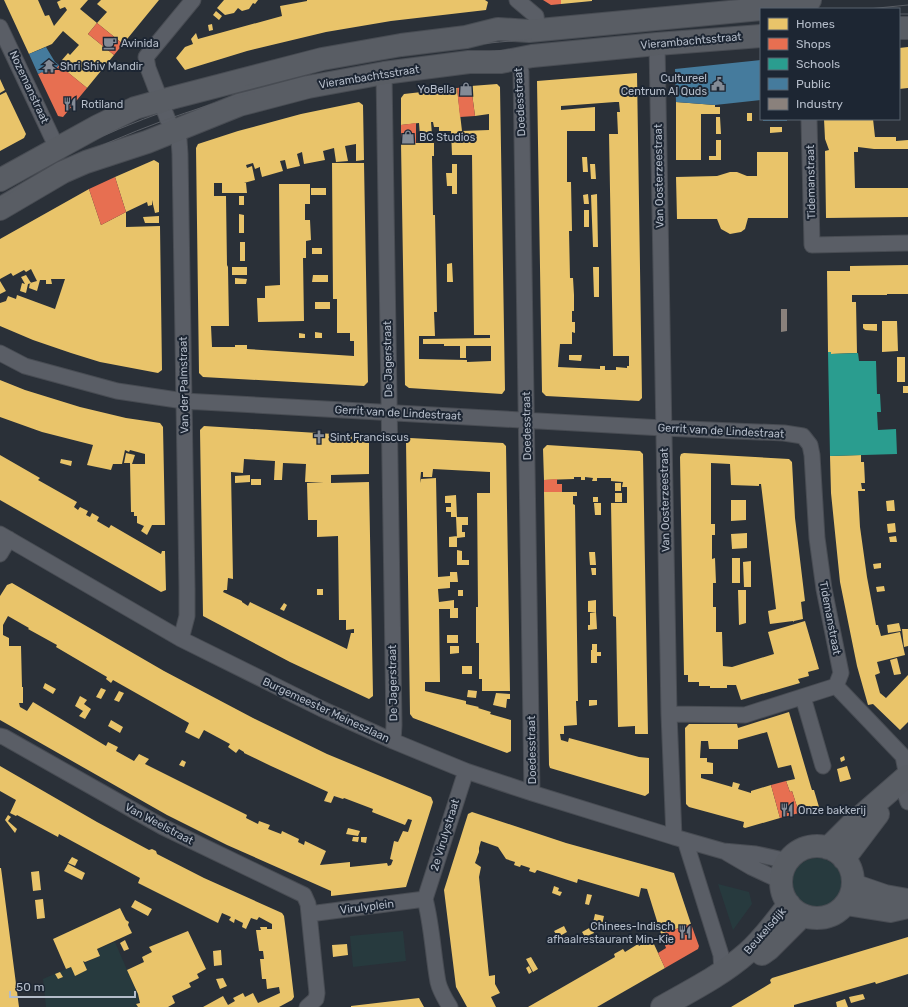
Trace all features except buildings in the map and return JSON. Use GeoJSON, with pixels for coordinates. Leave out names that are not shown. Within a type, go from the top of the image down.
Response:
{"type":"FeatureCollection","features":[{"type":"Feature","properties":{"kind":"street","name":"Van der Palmstraat"},"geometry":{"type":"LineString","coordinates":[[182,639],[187,616],[187,588],[180,154],[179,140],[160,101],[148,68],[146,57],[193,0]]}},
{"type":"Feature","properties":{"kind":"street"},"geometry":{"type":"LineString","coordinates":[[517,0],[537,23]]}},
{"type":"Feature","properties":{"kind":"street"},"geometry":{"type":"LineString","coordinates":[[0,180],[57,148],[135,108],[322,59],[351,53],[466,37],[498,29],[537,23],[756,7],[810,0]]}},
{"type":"Feature","properties":{"kind":"street","name":"Nozemanstraat"},"geometry":{"type":"LineString","coordinates":[[0,27],[57,148]]}},
{"type":"Feature","properties":{"kind":"street","name":"Vierambachtsstraat"},"geometry":{"type":"LineString","coordinates":[[0,209],[63,172],[86,162],[174,132],[239,105],[308,87],[384,73],[468,62],[502,62],[532,56],[760,36]]}},
{"type":"Feature","properties":{"kind":"street","name":"Van Oosterzeestraat"},"geometry":{"type":"LineString","coordinates":[[657,44],[669,714],[680,838],[721,955],[722,973]]}},
{"type":"Feature","properties":{"kind":"street","name":"Doedesstraat"},"geometry":{"type":"LineString","coordinates":[[517,59],[521,72],[532,793]]}},
{"type":"Feature","properties":{"kind":"street","name":"De Jagerstraat"},"geometry":{"type":"LineString","coordinates":[[384,73],[394,725],[393,741]]}},
{"type":"Feature","properties":{"kind":"street","name":"Tidemanstraat"},"geometry":{"type":"LineString","coordinates":[[809,120],[812,245],[908,243]]}},
{"type":"Feature","properties":{"kind":"street","name":"Gerrit van de Lindestraat"},"geometry":{"type":"LineString","coordinates":[[0,353],[25,366],[117,391],[184,401],[527,419],[663,428],[784,433],[803,436]]}},
{"type":"Feature","properties":{"kind":"street","name":"Tidemanstraat"},"geometry":{"type":"LineString","coordinates":[[803,436],[810,445],[812,455],[817,538],[827,603],[841,673],[836,686]]}},
{"type":"Feature","properties":{"kind":"street"},"geometry":{"type":"LineString","coordinates":[[0,554],[4,536]]}},
{"type":"Feature","properties":{"kind":"street","name":"Burgemeester Meineszlaan"},"geometry":{"type":"LineString","coordinates":[[4,536],[182,639],[322,709],[393,741],[466,771],[532,793],[723,851]]}},
{"type":"Feature","properties":{"kind":"street"},"geometry":{"type":"LineString","coordinates":[[669,714],[744,715],[836,686],[903,756],[908,775],[906,796],[908,802]]}},
{"type":"Feature","properties":{"kind":"street"},"geometry":{"type":"LineString","coordinates":[[803,697],[824,766]]}},
{"type":"Feature","properties":{"kind":"street","name":"Van Weelstraat"},"geometry":{"type":"LineString","coordinates":[[0,736],[163,827],[304,895],[308,904],[309,914]]}},
{"type":"Feature","properties":{"kind":"street","name":"2e Virulystraat"},"geometry":{"type":"LineString","coordinates":[[425,899],[466,771]]}},
{"type":"Feature","properties":{"kind":"street"},"geometry":{"type":"LineString","coordinates":[[836,854],[908,775]]}},
{"type":"Feature","properties":{"kind":"street"},"geometry":{"type":"LineString","coordinates":[[821,847],[836,854],[852,872],[849,895],[836,913],[825,917],[814,918],[796,910],[784,895],[785,871],[800,851],[806,848],[821,847]]}},
{"type":"Feature","properties":{"kind":"street"},"geometry":{"type":"LineString","coordinates":[[723,851],[756,854],[785,871]]}},
{"type":"Feature","properties":{"kind":"street"},"geometry":{"type":"LineString","coordinates":[[723,851],[751,867],[785,871]]}},
{"type":"Feature","properties":{"kind":"street"},"geometry":{"type":"LineString","coordinates":[[849,895],[879,894],[908,900]]}},
{"type":"Feature","properties":{"kind":"street"},"geometry":{"type":"LineString","coordinates":[[849,895],[890,911],[908,907]]}},
{"type":"Feature","properties":{"kind":"street"},"geometry":{"type":"LineString","coordinates":[[425,899],[430,918],[438,982],[450,1007]]}},
{"type":"Feature","properties":{"kind":"street","name":"Virulyplein"},"geometry":{"type":"LineString","coordinates":[[309,914],[425,899]]}},
{"type":"Feature","properties":{"kind":"street","name":"Beukelsdijk"},"geometry":{"type":"LineString","coordinates":[[662,1007],[722,973],[749,952],[768,930],[796,910]]}},
{"type":"Feature","properties":{"kind":"street"},"geometry":{"type":"LineString","coordinates":[[309,914],[317,993],[311,1003]]}},
{"type":"Feature","properties":{"kind":"green space"},"geometry":{"type":"Polygon","coordinates":[[[817,858],[826,860],[837,869],[842,883],[840,892],[831,903],[817,908],[808,906],[797,897],[792,883],[794,874],[803,863],[817,858]]]}},
{"type":"Feature","properties":{"kind":"green space"},"geometry":{"type":"Polygon","coordinates":[[[718,884],[749,892],[752,904],[733,930],[718,884]]]}},
{"type":"Feature","properties":{"kind":"green space"},"geometry":{"type":"Polygon","coordinates":[[[403,931],[406,961],[353,967],[350,936],[403,931]]]}},
{"type":"Feature","properties":{"kind":"green space"},"geometry":{"type":"Polygon","coordinates":[[[115,942],[137,993],[139,1002],[136,1004],[137,1007],[46,1007],[43,979],[84,961],[85,963],[100,956],[98,949],[115,942]]]}},
{"type":"Feature","properties":{"kind":"tram line"},"geometry":{"type":"LineString","coordinates":[[878,8],[908,5]]}},
{"type":"Feature","properties":{"kind":"tram line"},"geometry":{"type":"LineString","coordinates":[[900,14],[908,14]]}},
{"type":"Feature","properties":{"kind":"tram line"},"geometry":{"type":"LineString","coordinates":[[0,189],[46,163],[94,140],[144,119],[194,101],[298,72],[402,53],[467,45],[760,19]]}},
{"type":"Feature","properties":{"kind":"tram line"},"geometry":{"type":"LineString","coordinates":[[0,199],[44,174],[90,151],[137,131],[185,113],[283,84],[333,73],[420,59],[760,27]]}},
{"type":"Feature","properties":{"kind":"place","name":"Avinida"},"geometry":{"type":"Point","coordinates":[110,43]}},
{"type":"Feature","properties":{"kind":"place","name":"Shri Shiv Mandir"},"geometry":{"type":"Point","coordinates":[49,66]}},
{"type":"Feature","properties":{"kind":"place","name":"Cultureel Centrum Al Quds"},"geometry":{"type":"Point","coordinates":[718,84]}},
{"type":"Feature","properties":{"kind":"place","name":"YoBella"},"geometry":{"type":"Point","coordinates":[466,89]}},
{"type":"Feature","properties":{"kind":"place","name":"Rotiland"},"geometry":{"type":"Point","coordinates":[70,104]}},
{"type":"Feature","properties":{"kind":"place","name":"BC Studios"},"geometry":{"type":"Point","coordinates":[408,137]}},
{"type":"Feature","properties":{"kind":"place","name":"Sint Franciscus"},"geometry":{"type":"Point","coordinates":[319,437]}},
{"type":"Feature","properties":{"kind":"place","name":"Onze bakkerij"},"geometry":{"type":"Point","coordinates":[787,810]}},
{"type":"Feature","properties":{"kind":"place","name":"Chinees-Indisch afhaalrestaurant Min-Kie"},"geometry":{"type":"Point","coordinates":[685,932]}}]}
